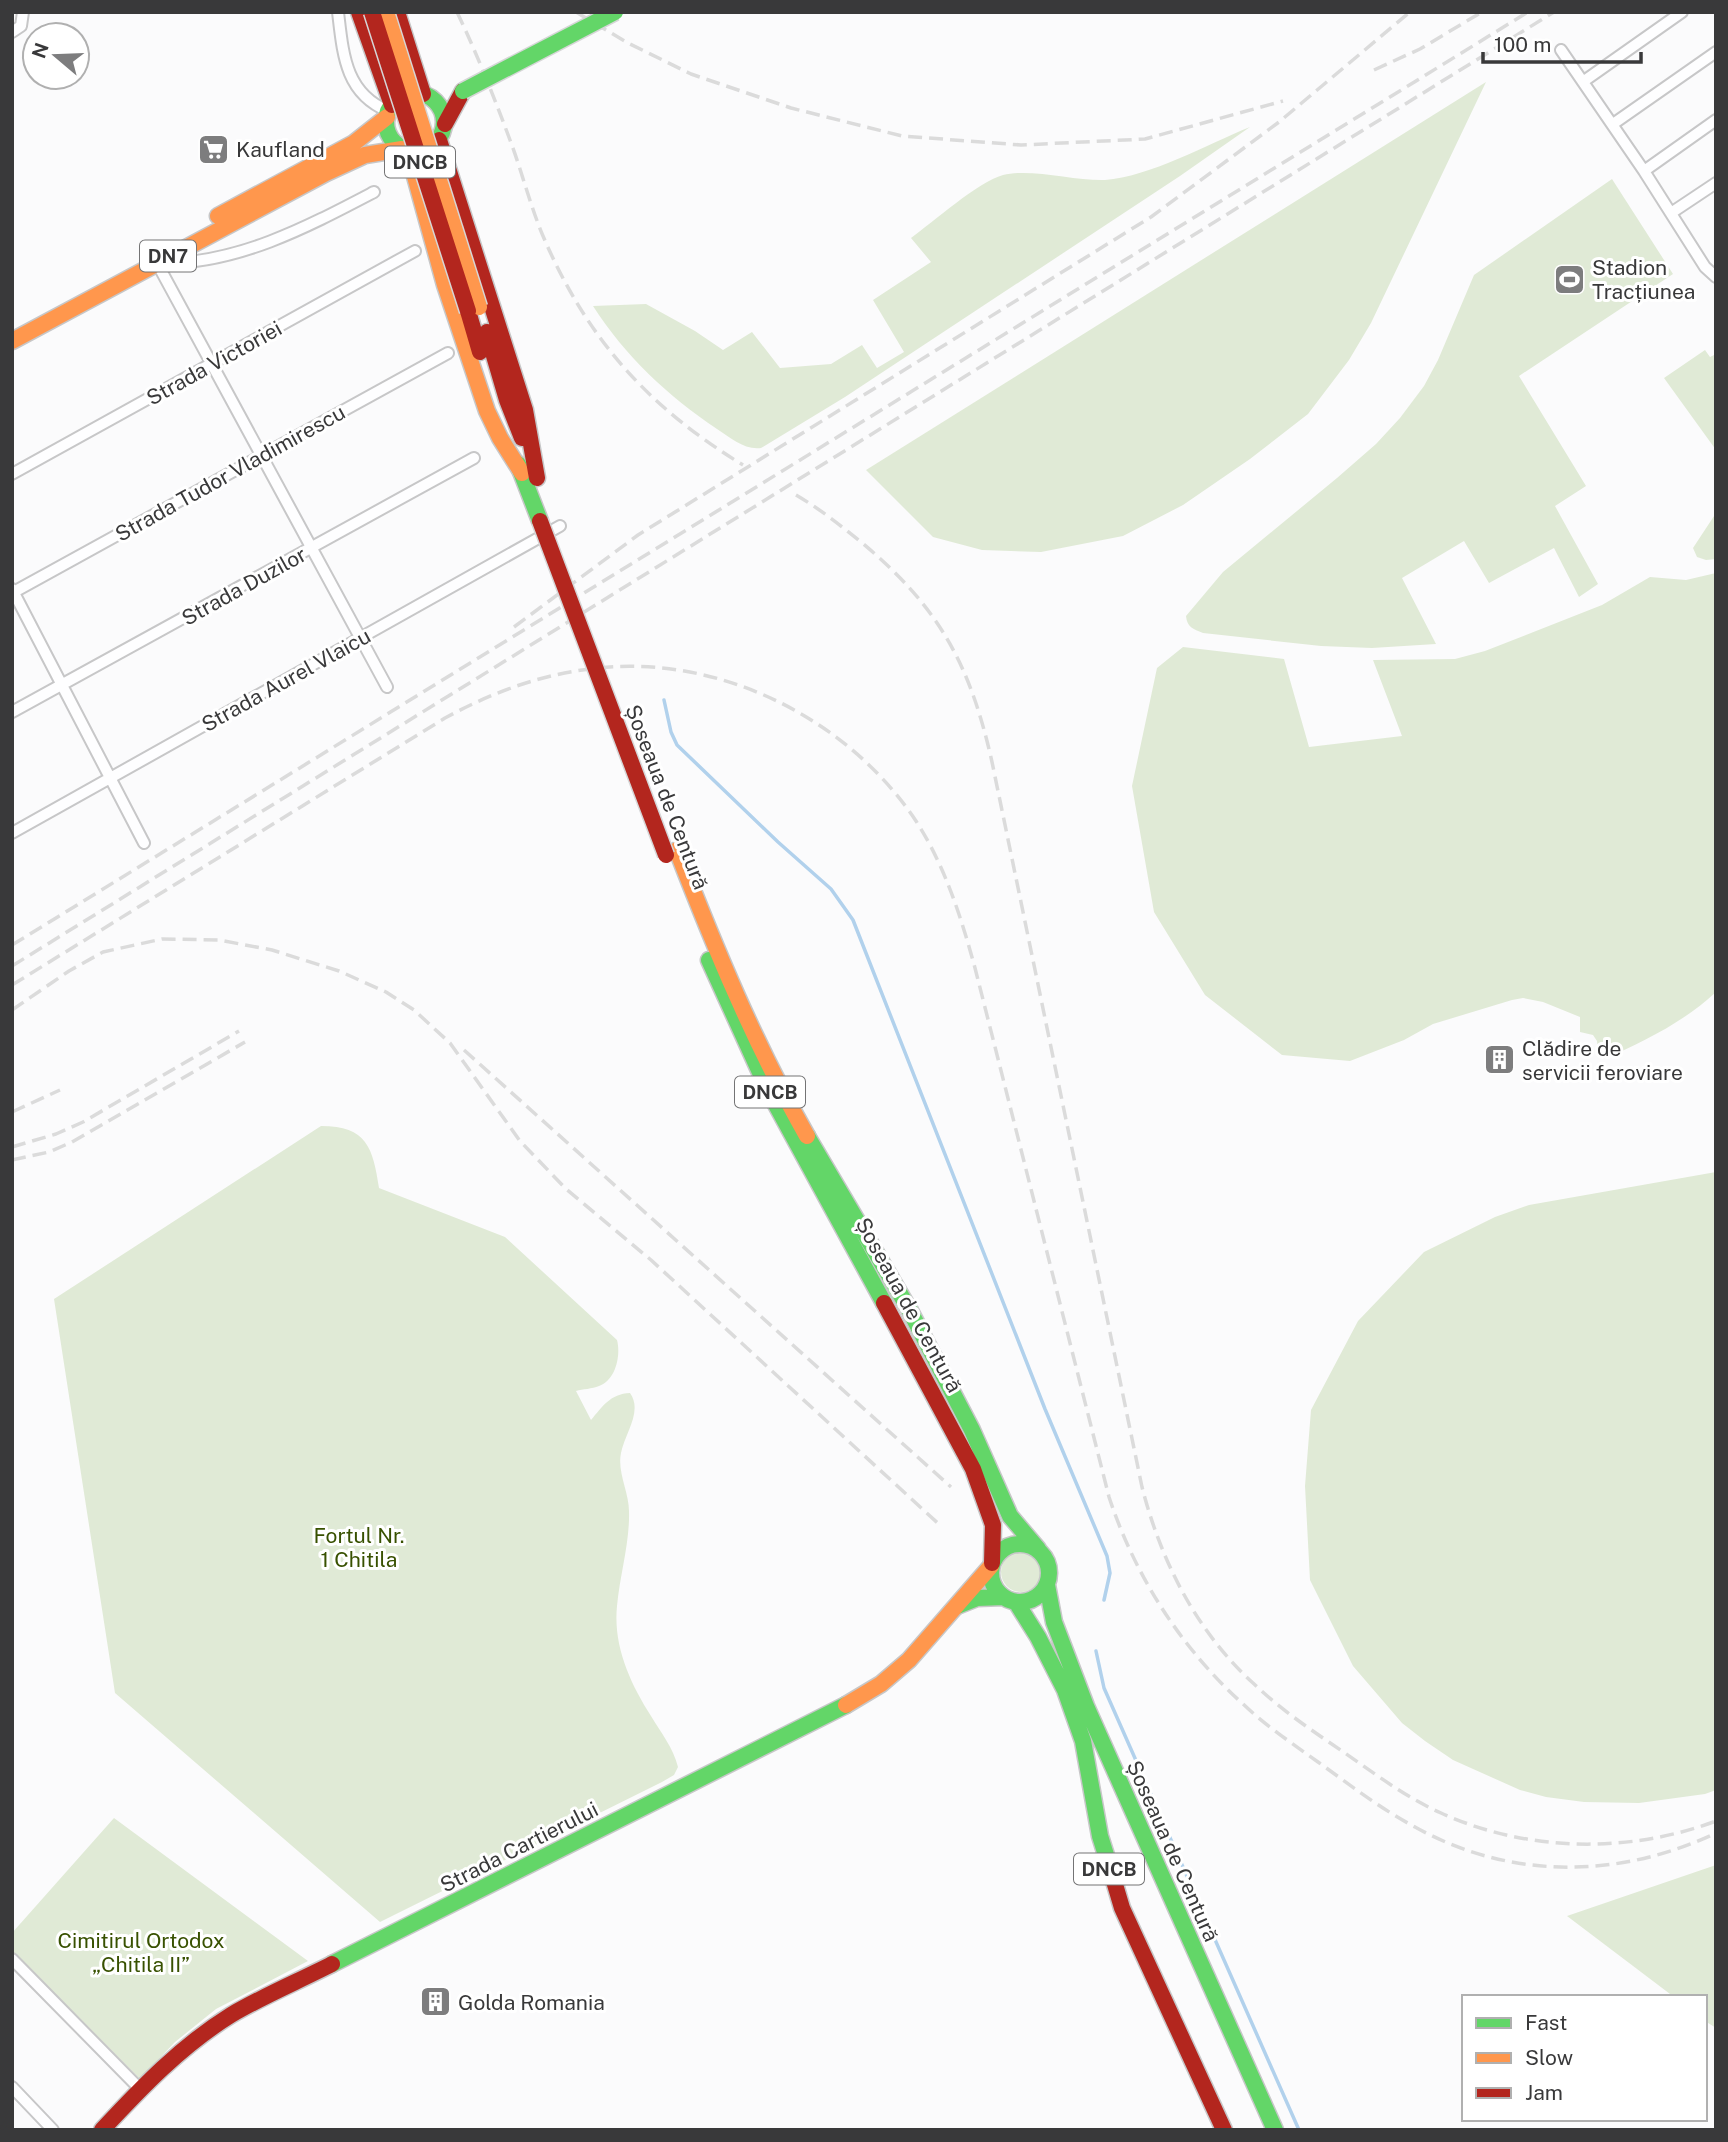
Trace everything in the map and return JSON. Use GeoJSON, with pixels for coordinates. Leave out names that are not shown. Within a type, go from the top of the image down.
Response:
{"type":"FeatureCollection","features":[{"type":"Feature","properties":{"kind":"main road"},"geometry":{"type":"LineString","coordinates":[[359,12],[389,111],[386,125],[391,139],[405,150],[445,285],[487,411],[500,438],[529,476]]}},
{"type":"Feature","properties":{"kind":"main road","name":"Șoseaua de Centură"},"geometry":{"type":"LineString","coordinates":[[372,12],[508,400],[529,476],[550,521],[727,1005],[973,1469],[994,1522],[991,1580],[1038,1637],[1065,1690],[1083,1741],[1100,1836],[1122,1908],[1224,2130]]}},
{"type":"Feature","properties":{"kind":"main road","name":"Șoseaua de Centură"},"geometry":{"type":"LineString","coordinates":[[386,12],[474,309]]}},
{"type":"Feature","properties":{"kind":"main road"},"geometry":{"type":"LineString","coordinates":[[397,12],[427,96],[440,107],[442,132],[502,342],[525,410],[529,476]]}},
{"type":"Feature","properties":{"kind":"main road","name":"DN7"},"geometry":{"type":"LineString","coordinates":[[12,341],[354,143],[409,94],[427,96],[463,91],[615,12]]}},
{"type":"Feature","properties":{"kind":"main road"},"geometry":{"type":"LineString","coordinates":[[442,132],[463,91]]}},
{"type":"Feature","properties":{"kind":"main road","name":"DN7"},"geometry":{"type":"LineString","coordinates":[[12,328],[365,155],[405,150],[418,152],[428,149],[442,132]]}},
{"type":"Feature","properties":{"kind":"main road","name":"Șoseaua de Centură"},"geometry":{"type":"LineString","coordinates":[[671,852],[805,1132],[909,1309],[972,1430],[1010,1516],[1048,1563],[1050,1572],[1047,1585],[1054,1622],[1081,1694],[1275,2130]]}},
{"type":"Feature","properties":{"kind":"main road"},"geometry":{"type":"LineString","coordinates":[[992,1564],[1003,1548],[1012,1544],[1030,1545],[1038,1549]]}},
{"type":"Feature","properties":{"kind":"main road","name":"Strada Cartierului"},"geometry":{"type":"LineString","coordinates":[[102,2130],[139,2089],[180,2050],[233,2014],[783,1738],[870,1691],[913,1656],[957,1606],[972,1584],[992,1564]]}},
{"type":"Feature","properties":{"kind":"main road"},"geometry":{"type":"LineString","coordinates":[[957,1606],[977,1598],[1031,1601],[1043,1592],[1047,1585]]}},
{"type":"Feature","properties":{"kind":"street"},"geometry":{"type":"LineString","coordinates":[[12,32],[21,26],[23,12]]}},
{"type":"Feature","properties":{"kind":"street"},"geometry":{"type":"LineString","coordinates":[[338,12],[353,82],[369,101],[389,111]]}},
{"type":"Feature","properties":{"kind":"street"},"geometry":{"type":"LineString","coordinates":[[1584,81],[1682,12]]}},
{"type":"Feature","properties":{"kind":"street"},"geometry":{"type":"LineString","coordinates":[[1562,50],[1705,267],[1716,277]]}},
{"type":"Feature","properties":{"kind":"street"},"geometry":{"type":"LineString","coordinates":[[1613,124],[1716,52]]}},
{"type":"Feature","properties":{"kind":"street"},"geometry":{"type":"LineString","coordinates":[[1644,171],[1716,120]]}},
{"type":"Feature","properties":{"kind":"street"},"geometry":{"type":"LineString","coordinates":[[1671,213],[1716,183]]}},
{"type":"Feature","properties":{"kind":"street"},"geometry":{"type":"LineString","coordinates":[[154,257],[182,263],[249,248],[293,233],[374,192]]}},
{"type":"Feature","properties":{"kind":"street","name":"Strada Victoriei"},"geometry":{"type":"LineString","coordinates":[[12,474],[415,251]]}},
{"type":"Feature","properties":{"kind":"street"},"geometry":{"type":"LineString","coordinates":[[154,257],[387,687]]}},
{"type":"Feature","properties":{"kind":"street","name":"Strada Tudor Vladimirescu"},"geometry":{"type":"LineString","coordinates":[[13,592],[448,353]]}},
{"type":"Feature","properties":{"kind":"street","name":"Strada Duzilor"},"geometry":{"type":"LineString","coordinates":[[12,712],[474,458]]}},
{"type":"Feature","properties":{"kind":"street","name":"Strada Aurel Vlaicu"},"geometry":{"type":"LineString","coordinates":[[12,833],[361,639],[550,521]]}},
{"type":"Feature","properties":{"kind":"street"},"geometry":{"type":"LineString","coordinates":[[13,592],[144,843]]}},
{"type":"Feature","properties":{"kind":"street"},"geometry":{"type":"LineString","coordinates":[[13,1961],[139,2089]]}},
{"type":"Feature","properties":{"kind":"street"},"geometry":{"type":"LineString","coordinates":[[12,2087],[53,2130]]}},
{"type":"Feature","properties":{"kind":"green space"},"geometry":{"type":"Polygon","coordinates":[[[1486,82],[1371,323],[1349,360],[1308,414],[1250,459],[1183,505],[1123,536],[1041,552],[982,550],[933,537],[866,470],[1486,82]]]}},
{"type":"Feature","properties":{"kind":"green space"},"geometry":{"type":"Polygon","coordinates":[[[1250,127],[845,397],[761,448],[749,447],[733,439],[665,389],[619,342],[593,306],[646,304],[723,350],[752,332],[780,368],[831,364],[862,345],[877,368],[904,352],[873,300],[931,262],[911,238],[981,186],[1003,175],[1014,173],[1093,180],[1122,178],[1178,159],[1250,127]]]}},
{"type":"Feature","properties":{"kind":"green space"},"geometry":{"type":"Polygon","coordinates":[[[1612,179],[1673,274],[1519,376],[1586,486],[1555,506],[1598,584],[1579,597],[1554,548],[1489,583],[1464,541],[1402,578],[1436,644],[1372,648],[1321,646],[1203,633],[1191,627],[1186,616],[1223,572],[1337,478],[1376,444],[1400,418],[1424,386],[1438,360],[1474,275],[1612,179]]]}},
{"type":"Feature","properties":{"kind":"green space"},"geometry":{"type":"Polygon","coordinates":[[[1705,350],[1710,357],[1716,354],[1716,450],[1664,378],[1705,350]]]}},
{"type":"Feature","properties":{"kind":"green space"},"geometry":{"type":"Polygon","coordinates":[[[1716,513],[1716,559],[1706,560],[1697,557],[1693,548],[1716,513]]]}},
{"type":"Feature","properties":{"kind":"green space"},"geometry":{"type":"Polygon","coordinates":[[[1716,573],[1716,992],[1704,1003],[1663,1030],[1604,1059],[1598,1055],[1597,1041],[1593,1035],[1580,1032],[1580,1017],[1543,1002],[1523,998],[1433,1024],[1404,1040],[1350,1061],[1282,1055],[1205,995],[1154,912],[1132,786],[1157,668],[1183,647],[1284,659],[1309,747],[1402,736],[1373,660],[1455,659],[1485,651],[1602,605],[1650,577],[1686,580],[1716,573]]]}},
{"type":"Feature","properties":{"kind":"green space","name":"Fortul Nr. 1 Chitila"},"geometry":{"type":"Polygon","coordinates":[[[321,1126],[349,1130],[365,1142],[374,1161],[379,1188],[505,1237],[617,1340],[618,1360],[610,1378],[599,1386],[576,1391],[591,1420],[617,1396],[630,1393],[634,1400],[634,1415],[620,1460],[629,1523],[616,1621],[620,1650],[630,1677],[670,1747],[678,1767],[674,1775],[662,1782],[380,1922],[115,1693],[54,1299],[321,1126]]]}},
{"type":"Feature","properties":{"kind":"green space"},"geometry":{"type":"Polygon","coordinates":[[[1716,1172],[1716,1790],[1705,1794],[1639,1803],[1584,1802],[1520,1790],[1453,1760],[1425,1741],[1402,1723],[1353,1666],[1310,1580],[1305,1486],[1311,1410],[1358,1321],[1424,1252],[1495,1217],[1529,1205],[1716,1172]]]}},
{"type":"Feature","properties":{"kind":"green space"},"geometry":{"type":"Polygon","coordinates":[[[1021,1552],[1035,1558],[1041,1572],[1035,1586],[1021,1592],[1007,1586],[1001,1572],[1007,1558],[1021,1552]]]}},
{"type":"Feature","properties":{"kind":"green space","name":"Cimitirul Ortodox „Chitila II”"},"geometry":{"type":"Polygon","coordinates":[[[114,1818],[308,1961],[216,2009],[175,2042],[140,2079],[12,1951],[12,1933],[114,1818]]]}},
{"type":"Feature","properties":{"kind":"green space"},"geometry":{"type":"Polygon","coordinates":[[[1716,1865],[1716,2028],[1707,2022],[1707,1995],[1671,1995],[1567,1916],[1716,1865]]]}},
{"type":"Feature","properties":{"kind":"waterway"},"geometry":{"type":"LineString","coordinates":[[664,700],[671,732],[677,745],[831,889],[853,920],[1045,1409],[1107,1556],[1110,1573],[1104,1600]]}},
{"type":"Feature","properties":{"kind":"waterway"},"geometry":{"type":"LineString","coordinates":[[1096,1651],[1104,1688],[1299,2130]]}},
{"type":"Feature","properties":{"kind":"railway"},"geometry":{"type":"LineString","coordinates":[[457,12],[498,108],[543,236],[579,307],[624,367],[650,394],[709,443],[743,465]]}},
{"type":"Feature","properties":{"kind":"railway"},"geometry":{"type":"LineString","coordinates":[[576,12],[628,43],[691,74],[791,108],[902,136],[1021,145],[1145,139],[1283,101]]}},
{"type":"Feature","properties":{"kind":"railway"},"geometry":{"type":"LineString","coordinates":[[514,627],[638,535],[1151,217],[1279,122],[1410,12]]}},
{"type":"Feature","properties":{"kind":"railway"},"geometry":{"type":"LineString","coordinates":[[1374,70],[1420,49],[1482,12]]}},
{"type":"Feature","properties":{"kind":"railway"},"geometry":{"type":"LineString","coordinates":[[12,945],[1528,12]]}},
{"type":"Feature","properties":{"kind":"railway"},"geometry":{"type":"LineString","coordinates":[[12,966],[1554,12]]}},
{"type":"Feature","properties":{"kind":"railway"},"geometry":{"type":"LineString","coordinates":[[796,495],[861,542],[911,590],[948,640],[973,695],[992,762],[1142,1487],[1170,1568],[1198,1618],[1233,1663],[1274,1702],[1307,1727],[1415,1800],[1474,1826],[1508,1835],[1578,1844],[1648,1839],[1716,1821]]}},
{"type":"Feature","properties":{"kind":"railway"},"geometry":{"type":"LineString","coordinates":[[12,985],[445,718],[498,693],[571,672],[637,666],[684,671],[730,682],[774,700],[815,723],[854,751],[887,784],[916,821],[944,874],[975,968],[1109,1497],[1132,1555],[1180,1635],[1221,1682],[1280,1735],[1390,1812],[1451,1844],[1488,1857],[1565,1867],[1641,1859],[1716,1833]]}},
{"type":"Feature","properties":{"kind":"railway"},"geometry":{"type":"LineString","coordinates":[[12,1010],[69,971],[103,952],[162,939],[219,940],[272,950],[339,971],[386,992],[414,1010],[450,1043],[520,1141],[566,1189],[651,1260],[942,1527]]}},
{"type":"Feature","properties":{"kind":"railway"},"geometry":{"type":"LineString","coordinates":[[12,1147],[56,1134],[83,1122],[239,1031]]}},
{"type":"Feature","properties":{"kind":"railway"},"geometry":{"type":"LineString","coordinates":[[12,1160],[49,1152],[72,1142],[245,1042]]}},
{"type":"Feature","properties":{"kind":"railway"},"geometry":{"type":"LineString","coordinates":[[464,1050],[951,1487]]}},
{"type":"Feature","properties":{"kind":"railway"},"geometry":{"type":"LineString","coordinates":[[12,1112],[60,1090]]}},
{"type":"Feature","properties":{"kind":"traffic: fast"},"geometry":{"type":"LineString","coordinates":[[463,91],[615,12]]}},
{"type":"Feature","properties":{"kind":"traffic: fast"},"geometry":{"type":"LineString","coordinates":[[409,93],[421,93],[436,101],[444,116],[444,122],[444,128],[436,143],[421,151],[409,151],[394,143],[386,128],[386,116],[394,101],[409,93]]}},
{"type":"Feature","properties":{"kind":"traffic: fast"},"geometry":{"type":"LineString","coordinates":[[518,464],[540,521]]}},
{"type":"Feature","properties":{"kind":"traffic: fast"},"geometry":{"type":"LineString","coordinates":[[709,960],[768,1090],[884,1303]]}},
{"type":"Feature","properties":{"kind":"traffic: fast"},"geometry":{"type":"LineString","coordinates":[[807,1136],[909,1309],[972,1430],[1010,1516],[1038,1549]]}},
{"type":"Feature","properties":{"kind":"traffic: fast"},"geometry":{"type":"LineString","coordinates":[[1014,1544],[1026,1544],[1041,1552],[1049,1567],[1049,1573],[1049,1579],[1041,1594],[1026,1602],[1014,1602],[999,1594],[991,1579],[991,1567],[999,1552],[1014,1544]]}},
{"type":"Feature","properties":{"kind":"traffic: fast"},"geometry":{"type":"LineString","coordinates":[[1047,1585],[1054,1622],[1086,1706],[1275,2130]]}},
{"type":"Feature","properties":{"kind":"traffic: fast"},"geometry":{"type":"LineString","coordinates":[[957,1606],[977,1598],[1004,1597]]}},
{"type":"Feature","properties":{"kind":"traffic: fast"},"geometry":{"type":"LineString","coordinates":[[1016,1602],[1038,1637],[1065,1690],[1083,1741],[1100,1836],[1111,1871]]}},
{"type":"Feature","properties":{"kind":"traffic: fast"},"geometry":{"type":"LineString","coordinates":[[332,1964],[846,1705]]}},
{"type":"Feature","properties":{"kind":"traffic: slow"},"geometry":{"type":"LineString","coordinates":[[386,12],[479,307]]}},
{"type":"Feature","properties":{"kind":"traffic: slow"},"geometry":{"type":"LineString","coordinates":[[218,216],[354,143],[387,117]]}},
{"type":"Feature","properties":{"kind":"traffic: slow"},"geometry":{"type":"LineString","coordinates":[[12,341],[326,173],[365,155],[402,149]]}},
{"type":"Feature","properties":{"kind":"traffic: slow"},"geometry":{"type":"LineString","coordinates":[[408,151],[445,285],[487,411],[522,473]]}},
{"type":"Feature","properties":{"kind":"traffic: slow"},"geometry":{"type":"LineString","coordinates":[[677,850],[737,996],[770,1067],[807,1136]]}},
{"type":"Feature","properties":{"kind":"traffic: slow"},"geometry":{"type":"LineString","coordinates":[[846,1705],[881,1684],[909,1660],[991,1566]]}},
{"type":"Feature","properties":{"kind":"traffic: jam"},"geometry":{"type":"LineString","coordinates":[[359,12],[392,105]]}},
{"type":"Feature","properties":{"kind":"traffic: jam"},"geometry":{"type":"LineString","coordinates":[[372,12],[468,311]]}},
{"type":"Feature","properties":{"kind":"traffic: jam"},"geometry":{"type":"LineString","coordinates":[[397,12],[423,94]]}},
{"type":"Feature","properties":{"kind":"traffic: jam"},"geometry":{"type":"LineString","coordinates":[[445,124],[463,91]]}},
{"type":"Feature","properties":{"kind":"traffic: jam"},"geometry":{"type":"LineString","coordinates":[[439,140],[525,410],[537,478]]}},
{"type":"Feature","properties":{"kind":"traffic: jam"},"geometry":{"type":"LineString","coordinates":[[468,311],[480,352]]}},
{"type":"Feature","properties":{"kind":"traffic: jam"},"geometry":{"type":"LineString","coordinates":[[487,332],[507,400],[522,438]]}},
{"type":"Feature","properties":{"kind":"traffic: jam"},"geometry":{"type":"LineString","coordinates":[[540,521],[666,855]]}},
{"type":"Feature","properties":{"kind":"traffic: jam"},"geometry":{"type":"LineString","coordinates":[[884,1303],[973,1469],[993,1525],[992,1563]]}},
{"type":"Feature","properties":{"kind":"traffic: jam"},"geometry":{"type":"LineString","coordinates":[[1111,1871],[1122,1908],[1224,2130]]}},
{"type":"Feature","properties":{"kind":"traffic: jam"},"geometry":{"type":"LineString","coordinates":[[102,2130],[162,2068],[213,2027],[256,2001],[332,1964]]}},
{"type":"Feature","properties":{"kind":"place","name":"Kaufland"},"geometry":{"type":"Point","coordinates":[213,149]}},
{"type":"Feature","properties":{"kind":"place","name":"Stadion Tracțiunea"},"geometry":{"type":"Point","coordinates":[1569,279]}},
{"type":"Feature","properties":{"kind":"place","name":"Clădire de servicii feroviare"},"geometry":{"type":"Point","coordinates":[1499,1060]}},
{"type":"Feature","properties":{"kind":"place","name":"Golda Romania"},"geometry":{"type":"Point","coordinates":[435,2002]}}]}
